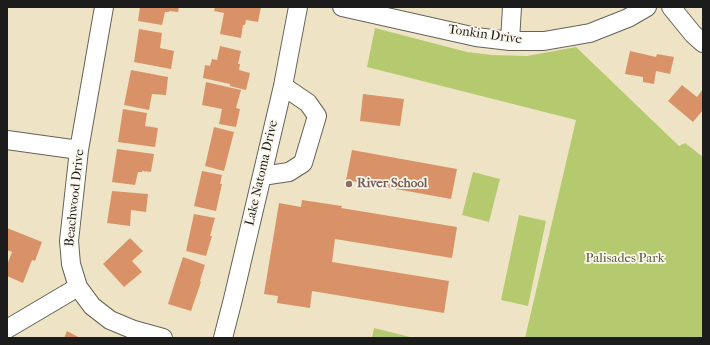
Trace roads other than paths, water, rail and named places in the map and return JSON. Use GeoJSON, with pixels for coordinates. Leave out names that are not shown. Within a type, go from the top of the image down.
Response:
{"type":"FeatureCollection","features":[{"type":"Feature","properties":{"kind":"street","name":"Beachwood Drive"},"geometry":{"type":"LineString","coordinates":[[104,7],[79,150],[69,241],[71,264],[78,288],[92,306],[110,320],[134,330],[163,338]]}},
{"type":"Feature","properties":{"kind":"street","name":"Lake Natoma Drive"},"geometry":{"type":"LineString","coordinates":[[223,338],[241,301],[262,176],[283,86],[298,7]]}},
{"type":"Feature","properties":{"kind":"street","name":"Tonkin Drive"},"geometry":{"type":"LineString","coordinates":[[342,7],[476,37],[510,41],[544,41],[590,33],[628,18],[647,7]]}},
{"type":"Feature","properties":{"kind":"street"},"geometry":{"type":"LineString","coordinates":[[510,41],[512,7]]}},
{"type":"Feature","properties":{"kind":"street"},"geometry":{"type":"LineString","coordinates":[[671,7],[693,34],[703,43]]}},
{"type":"Feature","properties":{"kind":"street"},"geometry":{"type":"LineString","coordinates":[[262,176],[289,172],[303,164],[316,116],[308,103],[283,86]]}},
{"type":"Feature","properties":{"kind":"street"},"geometry":{"type":"LineString","coordinates":[[7,140],[79,150]]}},
{"type":"Feature","properties":{"kind":"street"},"geometry":{"type":"LineString","coordinates":[[7,329],[78,288]]}},
{"type":"Feature","properties":{"kind":"place","name":"River School"},"geometry":{"type":"Point","coordinates":[349,184]}},
{"type":"Feature","properties":{"kind":"park label","name":"Palisades Park"},"geometry":{"type":"Point","coordinates":[625,259]}}]}
